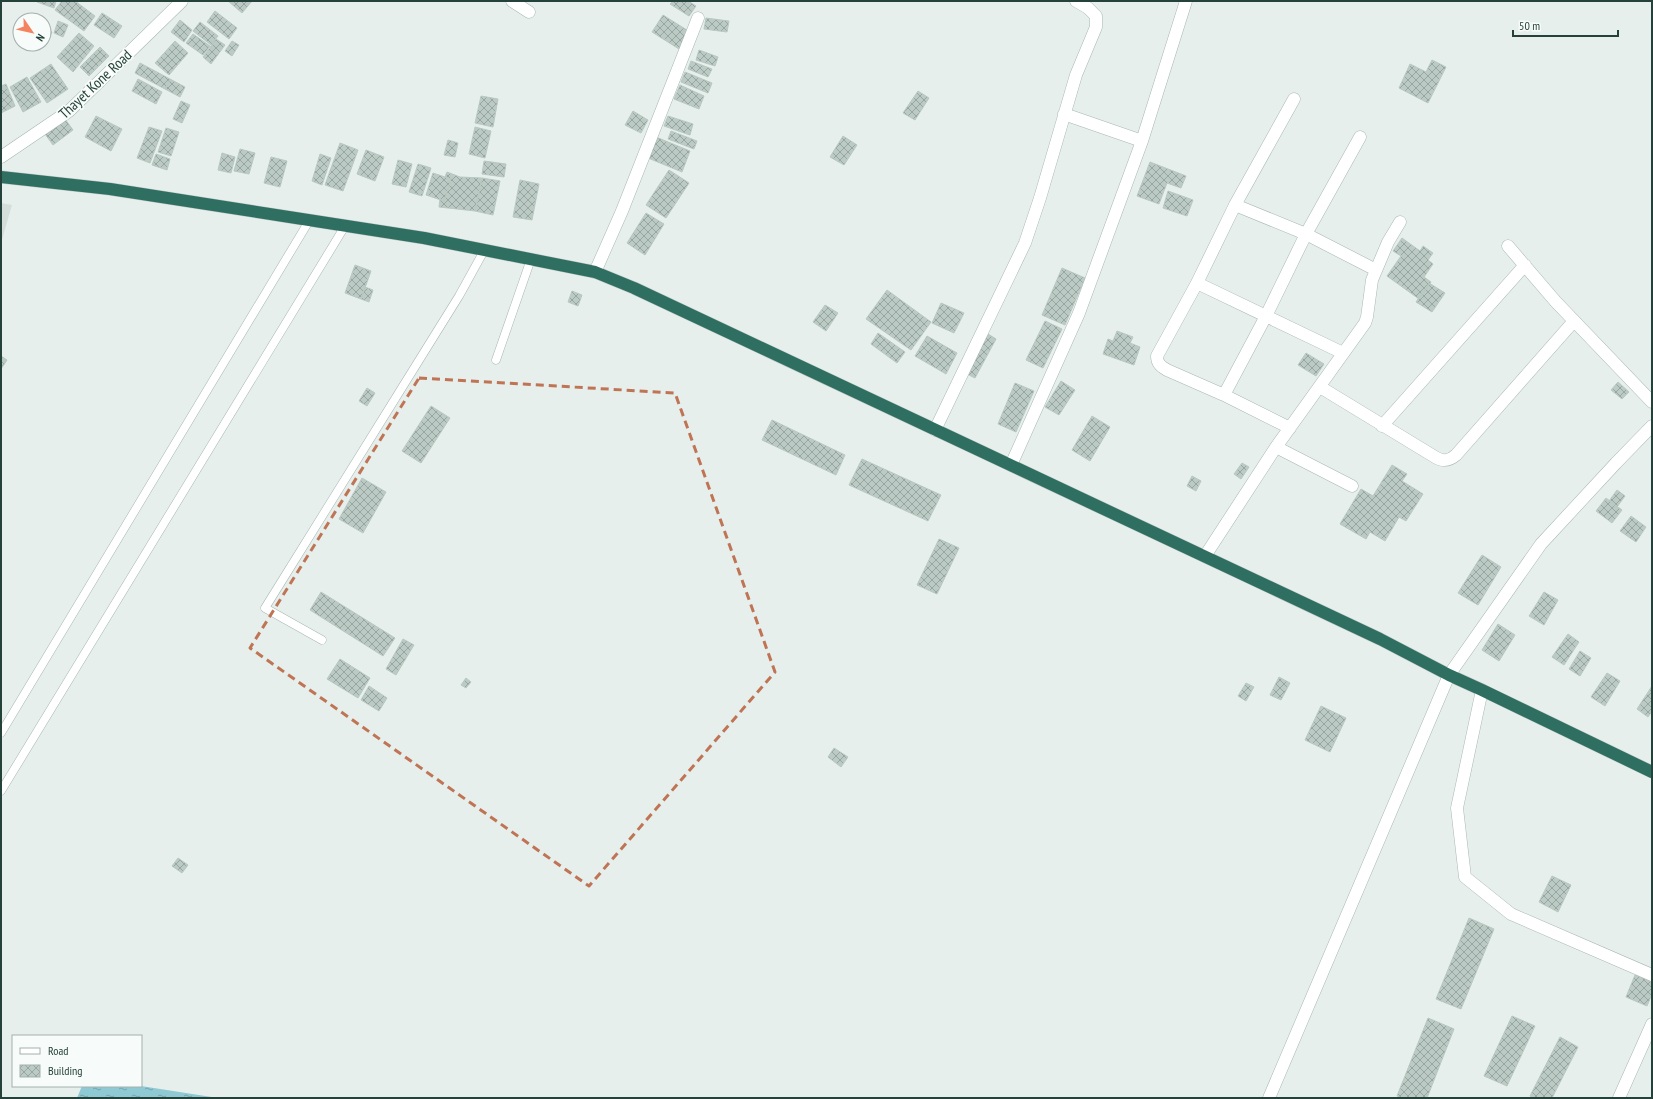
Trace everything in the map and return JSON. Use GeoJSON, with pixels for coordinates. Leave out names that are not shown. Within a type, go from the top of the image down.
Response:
{"type":"FeatureCollection","features":[{"type":"Feature","properties":{"kind":"highway"},"geometry":{"type":"LineString","coordinates":[[1,177],[110,189],[424,238],[595,272],[634,288],[1205,556],[1380,639],[1449,675],[1652,772]]}},
{"type":"Feature","properties":{"kind":"street","name":"Thayet Kone Road"},"geometry":{"type":"LineString","coordinates":[[1,157],[69,111],[182,1]]}},
{"type":"Feature","properties":{"kind":"street"},"geometry":{"type":"LineString","coordinates":[[512,1],[529,12]]}},
{"type":"Feature","properties":{"kind":"street"},"geometry":{"type":"LineString","coordinates":[[935,430],[1025,243],[1040,198],[1076,75],[1096,27],[1096,16],[1088,8],[1076,1]]}},
{"type":"Feature","properties":{"kind":"street"},"geometry":{"type":"LineString","coordinates":[[1011,465],[1078,313],[1142,141],[1186,1]]}},
{"type":"Feature","properties":{"kind":"street"},"geometry":{"type":"LineString","coordinates":[[595,272],[622,211],[698,18]]}},
{"type":"Feature","properties":{"kind":"street"},"geometry":{"type":"LineString","coordinates":[[1290,428],[1224,395],[1167,370],[1157,361],[1157,356],[1197,283],[1235,205],[1294,99]]}},
{"type":"Feature","properties":{"kind":"street"},"geometry":{"type":"LineString","coordinates":[[1064,114],[1142,141]]}},
{"type":"Feature","properties":{"kind":"street"},"geometry":{"type":"LineString","coordinates":[[1224,395],[1266,316],[1306,234],[1360,137]]}},
{"type":"Feature","properties":{"kind":"street"},"geometry":{"type":"LineString","coordinates":[[1235,205],[1306,234],[1376,270]]}},
{"type":"Feature","properties":{"kind":"street"},"geometry":{"type":"LineString","coordinates":[[1205,556],[1276,447],[1344,353],[1367,317],[1372,280],[1400,222]]}},
{"type":"Feature","properties":{"kind":"street"},"geometry":{"type":"LineString","coordinates":[[1508,246],[1574,321],[1652,402]]}},
{"type":"Feature","properties":{"kind":"street"},"geometry":{"type":"LineString","coordinates":[[1382,426],[1525,265]]}},
{"type":"Feature","properties":{"kind":"street"},"geometry":{"type":"LineString","coordinates":[[1197,283],[1344,353]]}},
{"type":"Feature","properties":{"kind":"street"},"geometry":{"type":"LineString","coordinates":[[1320,387],[1441,461],[1451,459],[1574,321]]}},
{"type":"Feature","properties":{"kind":"street"},"geometry":{"type":"LineString","coordinates":[[1269,1098],[1449,675],[1541,544],[1652,426]]}},
{"type":"Feature","properties":{"kind":"street"},"geometry":{"type":"LineString","coordinates":[[1276,447],[1352,486]]}},
{"type":"Feature","properties":{"kind":"street"},"geometry":{"type":"LineString","coordinates":[[1482,690],[1457,808],[1465,877],[1511,914],[1652,975]]}},
{"type":"Feature","properties":{"kind":"street"},"geometry":{"type":"LineString","coordinates":[[1619,1098],[1652,1024]]}},
{"type":"Feature","properties":{"kind":"lane"},"geometry":{"type":"LineString","coordinates":[[1,733],[309,221]]}},
{"type":"Feature","properties":{"kind":"lane"},"geometry":{"type":"LineString","coordinates":[[1,791],[344,226]]}},
{"type":"Feature","properties":{"kind":"lane"},"geometry":{"type":"LineString","coordinates":[[322,640],[265,608],[460,296],[485,249]]}},
{"type":"Feature","properties":{"kind":"lane"},"geometry":{"type":"LineString","coordinates":[[496,360],[531,259]]}},
{"type":"Feature","properties":{"kind":"highlighted area"},"geometry":{"type":"Polygon","coordinates":[[[419,378],[675,393],[775,672],[589,886],[250,648],[419,378]]]}},
{"type":"Feature","properties":{"kind":"shaded area"},"geometry":{"type":"Polygon","coordinates":[[[1,203],[12,205],[1,243],[1,203]]]}},
{"type":"Feature","properties":{"kind":"water"},"geometry":{"type":"Polygon","coordinates":[[[142,1086],[218,1098],[77,1098],[82,1087],[142,1086]]]}},
{"type":"Feature","properties":{"kind":"building"},"geometry":{"type":"Polygon","coordinates":[[[56,1],[54,8],[37,2],[56,1]]]}},
{"type":"Feature","properties":{"kind":"building"},"geometry":{"type":"Polygon","coordinates":[[[62,1],[75,1],[95,16],[84,31],[55,10],[62,1]]]}},
{"type":"Feature","properties":{"kind":"building"},"geometry":{"type":"Polygon","coordinates":[[[228,1],[252,1],[242,13],[228,1]]]}},
{"type":"Feature","properties":{"kind":"building"},"geometry":{"type":"Polygon","coordinates":[[[673,1],[688,1],[696,6],[689,16],[670,4],[673,1]]]}},
{"type":"Feature","properties":{"kind":"building"},"geometry":{"type":"Polygon","coordinates":[[[215,11],[237,28],[229,39],[207,22],[215,11]]]}},
{"type":"Feature","properties":{"kind":"building"},"geometry":{"type":"Polygon","coordinates":[[[102,13],[122,26],[114,38],[94,25],[102,13]]]}},
{"type":"Feature","properties":{"kind":"building"},"geometry":{"type":"Polygon","coordinates":[[[663,15],[690,32],[679,49],[652,32],[663,15]]]}},
{"type":"Feature","properties":{"kind":"building"},"geometry":{"type":"Polygon","coordinates":[[[706,18],[729,21],[727,32],[704,29],[706,18]]]}},
{"type":"Feature","properties":{"kind":"building"},"geometry":{"type":"Polygon","coordinates":[[[180,20],[192,30],[184,42],[171,32],[180,20]]]}},
{"type":"Feature","properties":{"kind":"building"},"geometry":{"type":"Polygon","coordinates":[[[58,21],[68,25],[63,37],[54,33],[58,21]]]}},
{"type":"Feature","properties":{"kind":"building"},"geometry":{"type":"Polygon","coordinates":[[[200,22],[218,36],[211,45],[193,31],[200,22]]]}},
{"type":"Feature","properties":{"kind":"building"},"geometry":{"type":"Polygon","coordinates":[[[79,33],[94,46],[73,72],[57,57],[79,33]]]}},
{"type":"Feature","properties":{"kind":"building"},"geometry":{"type":"Polygon","coordinates":[[[193,34],[210,46],[203,55],[186,43],[193,34]]]}},
{"type":"Feature","properties":{"kind":"building"},"geometry":{"type":"Polygon","coordinates":[[[216,39],[225,45],[211,64],[203,57],[216,39]]]}},
{"type":"Feature","properties":{"kind":"building"},"geometry":{"type":"Polygon","coordinates":[[[175,41],[188,53],[169,75],[155,63],[175,41]]]}},
{"type":"Feature","properties":{"kind":"building"},"geometry":{"type":"Polygon","coordinates":[[[232,41],[239,45],[232,56],[225,51],[232,41]]]}},
{"type":"Feature","properties":{"kind":"building"},"geometry":{"type":"Polygon","coordinates":[[[100,47],[109,56],[89,76],[80,67],[100,47]]]}},
{"type":"Feature","properties":{"kind":"building"},"geometry":{"type":"Polygon","coordinates":[[[699,50],[718,57],[715,66],[696,60],[699,50]]]}},
{"type":"Feature","properties":{"kind":"building"},"geometry":{"type":"Polygon","coordinates":[[[1432,60],[1446,67],[1428,103],[1399,88],[1410,64],[1426,72],[1432,60]]]}},
{"type":"Feature","properties":{"kind":"building"},"geometry":{"type":"Polygon","coordinates":[[[691,61],[712,69],[708,77],[688,69],[691,61]]]}},
{"type":"Feature","properties":{"kind":"building"},"geometry":{"type":"Polygon","coordinates":[[[140,63],[170,79],[165,89],[135,73],[140,63]]]}},
{"type":"Feature","properties":{"kind":"building"},"geometry":{"type":"Polygon","coordinates":[[[51,64],[68,89],[47,103],[30,78],[51,64]]]}},
{"type":"Feature","properties":{"kind":"building"},"geometry":{"type":"Polygon","coordinates":[[[685,72],[712,83],[708,93],[681,82],[685,72]]]}},
{"type":"Feature","properties":{"kind":"building"},"geometry":{"type":"Polygon","coordinates":[[[27,77],[41,102],[23,112],[10,87],[27,77]]]}},
{"type":"Feature","properties":{"kind":"building"},"geometry":{"type":"Polygon","coordinates":[[[138,79],[162,92],[156,104],[132,91],[138,79]]]}},
{"type":"Feature","properties":{"kind":"building"},"geometry":{"type":"Polygon","coordinates":[[[170,79],[185,87],[180,97],[165,89],[170,79]]]}},
{"type":"Feature","properties":{"kind":"building"},"geometry":{"type":"Polygon","coordinates":[[[6,84],[15,106],[1,113],[1,86],[6,84]]]}},
{"type":"Feature","properties":{"kind":"building"},"geometry":{"type":"Polygon","coordinates":[[[680,85],[704,96],[699,109],[674,99],[680,85]]]}},
{"type":"Feature","properties":{"kind":"building"},"geometry":{"type":"Polygon","coordinates":[[[918,91],[929,98],[915,120],[903,113],[918,91]]]}},
{"type":"Feature","properties":{"kind":"building"},"geometry":{"type":"Polygon","coordinates":[[[481,96],[498,99],[493,127],[475,123],[481,96]]]}},
{"type":"Feature","properties":{"kind":"building"},"geometry":{"type":"Polygon","coordinates":[[[181,101],[190,105],[182,123],[173,119],[181,101]]]}},
{"type":"Feature","properties":{"kind":"building"},"geometry":{"type":"Polygon","coordinates":[[[633,111],[648,120],[641,133],[625,125],[633,111]]]}},
{"type":"Feature","properties":{"kind":"building"},"geometry":{"type":"Polygon","coordinates":[[[96,116],[122,129],[111,151],[85,137],[96,116]]]}},
{"type":"Feature","properties":{"kind":"building"},"geometry":{"type":"Polygon","coordinates":[[[668,116],[693,124],[690,135],[664,126],[668,116]]]}},
{"type":"Feature","properties":{"kind":"building"},"geometry":{"type":"Polygon","coordinates":[[[65,119],[73,130],[53,145],[45,134],[65,119]]]}},
{"type":"Feature","properties":{"kind":"building"},"geometry":{"type":"Polygon","coordinates":[[[149,127],[162,131],[150,163],[137,158],[149,127]]]}},
{"type":"Feature","properties":{"kind":"building"},"geometry":{"type":"Polygon","coordinates":[[[475,127],[491,131],[485,158],[469,154],[475,127]]]}},
{"type":"Feature","properties":{"kind":"building"},"geometry":{"type":"Polygon","coordinates":[[[166,128],[179,132],[171,156],[158,152],[166,128]]]}},
{"type":"Feature","properties":{"kind":"building"},"geometry":{"type":"Polygon","coordinates":[[[671,131],[697,141],[694,149],[668,139],[671,131]]]}},
{"type":"Feature","properties":{"kind":"building"},"geometry":{"type":"Polygon","coordinates":[[[843,136],[857,145],[844,165],[830,157],[843,136]]]}},
{"type":"Feature","properties":{"kind":"building"},"geometry":{"type":"Polygon","coordinates":[[[656,137],[690,151],[682,172],[648,158],[656,137]]]}},
{"type":"Feature","properties":{"kind":"building"},"geometry":{"type":"Polygon","coordinates":[[[448,140],[458,143],[455,157],[444,155],[448,140]]]}},
{"type":"Feature","properties":{"kind":"building"},"geometry":{"type":"Polygon","coordinates":[[[340,143],[358,150],[343,191],[325,185],[340,143]]]}},
{"type":"Feature","properties":{"kind":"building"},"geometry":{"type":"Polygon","coordinates":[[[240,149],[255,153],[249,174],[234,171],[240,149]]]}},
{"type":"Feature","properties":{"kind":"building"},"geometry":{"type":"Polygon","coordinates":[[[366,150],[384,157],[375,181],[357,174],[366,150]]]}},
{"type":"Feature","properties":{"kind":"building"},"geometry":{"type":"Polygon","coordinates":[[[222,153],[235,157],[231,173],[218,170],[222,153]]]}},
{"type":"Feature","properties":{"kind":"building"},"geometry":{"type":"Polygon","coordinates":[[[156,154],[170,159],[167,170],[152,165],[156,154]]]}},
{"type":"Feature","properties":{"kind":"building"},"geometry":{"type":"Polygon","coordinates":[[[320,154],[331,158],[322,185],[312,181],[320,154]]]}},
{"type":"Feature","properties":{"kind":"building"},"geometry":{"type":"Polygon","coordinates":[[[271,157],[287,161],[280,187],[264,183],[271,157]]]}},
{"type":"Feature","properties":{"kind":"building"},"geometry":{"type":"Polygon","coordinates":[[[398,160],[412,164],[406,187],[392,184],[398,160]]]}},
{"type":"Feature","properties":{"kind":"building"},"geometry":{"type":"Polygon","coordinates":[[[484,161],[506,164],[504,177],[482,174],[484,161]]]}},
{"type":"Feature","properties":{"kind":"building"},"geometry":{"type":"Polygon","coordinates":[[[1150,162],[1186,176],[1181,188],[1167,183],[1159,204],[1137,196],[1150,162]]]}},
{"type":"Feature","properties":{"kind":"building"},"geometry":{"type":"Polygon","coordinates":[[[418,164],[431,168],[422,196],[409,192],[418,164]]]}},
{"type":"Feature","properties":{"kind":"building"},"geometry":{"type":"Polygon","coordinates":[[[669,170],[689,183],[666,218],[646,205],[669,170]]]}},
{"type":"Feature","properties":{"kind":"building"},"geometry":{"type":"Polygon","coordinates":[[[447,172],[460,177],[482,178],[475,211],[439,207],[440,199],[444,201],[451,179],[445,177],[447,172]]]}},
{"type":"Feature","properties":{"kind":"building"},"geometry":{"type":"Polygon","coordinates":[[[433,173],[451,179],[444,201],[426,195],[433,173]]]}},
{"type":"Feature","properties":{"kind":"building"},"geometry":{"type":"Polygon","coordinates":[[[482,178],[500,181],[493,215],[475,211],[482,178]]]}},
{"type":"Feature","properties":{"kind":"building"},"geometry":{"type":"Polygon","coordinates":[[[520,180],[539,184],[532,220],[513,217],[520,180]]]}},
{"type":"Feature","properties":{"kind":"building"},"geometry":{"type":"Polygon","coordinates":[[[1168,191],[1193,200],[1187,216],[1163,208],[1168,191]]]}},
{"type":"Feature","properties":{"kind":"building"},"geometry":{"type":"Polygon","coordinates":[[[646,213],[664,224],[645,255],[627,243],[646,213]]]}},
{"type":"Feature","properties":{"kind":"building"},"geometry":{"type":"Polygon","coordinates":[[[1402,238],[1420,251],[1423,246],[1433,253],[1428,260],[1433,264],[1424,277],[1431,282],[1419,299],[1387,276],[1401,256],[1393,251],[1402,238]]]}},
{"type":"Feature","properties":{"kind":"building"},"geometry":{"type":"Polygon","coordinates":[[[355,265],[371,271],[361,299],[345,293],[355,265]]]}},
{"type":"Feature","properties":{"kind":"building"},"geometry":{"type":"Polygon","coordinates":[[[1062,268],[1085,278],[1065,325],[1042,315],[1062,268]]]}},
{"type":"Feature","properties":{"kind":"building"},"geometry":{"type":"Polygon","coordinates":[[[1429,283],[1445,293],[1432,312],[1416,302],[1429,283]]]}},
{"type":"Feature","properties":{"kind":"building"},"geometry":{"type":"Polygon","coordinates":[[[365,287],[373,290],[369,302],[361,299],[365,287]]]}},
{"type":"Feature","properties":{"kind":"building"},"geometry":{"type":"Polygon","coordinates":[[[887,290],[931,322],[911,350],[866,319],[887,290]]]}},
{"type":"Feature","properties":{"kind":"building"},"geometry":{"type":"Polygon","coordinates":[[[572,291],[582,295],[578,306],[568,302],[572,291]]]}},
{"type":"Feature","properties":{"kind":"building"},"geometry":{"type":"Polygon","coordinates":[[[941,303],[964,313],[954,333],[932,323],[941,303]]]}},
{"type":"Feature","properties":{"kind":"building"},"geometry":{"type":"Polygon","coordinates":[[[825,305],[838,313],[826,331],[813,322],[825,305]]]}},
{"type":"Feature","properties":{"kind":"building"},"geometry":{"type":"Polygon","coordinates":[[[1045,321],[1062,329],[1043,368],[1026,360],[1045,321]]]}},
{"type":"Feature","properties":{"kind":"building"},"geometry":{"type":"Polygon","coordinates":[[[1117,331],[1133,337],[1130,343],[1140,347],[1134,365],[1103,354],[1108,339],[1113,341],[1117,331]]]}},
{"type":"Feature","properties":{"kind":"building"},"geometry":{"type":"Polygon","coordinates":[[[878,333],[905,352],[897,363],[871,344],[878,333]]]}},
{"type":"Feature","properties":{"kind":"building"},"geometry":{"type":"Polygon","coordinates":[[[988,334],[996,339],[975,378],[967,374],[988,334]]]}},
{"type":"Feature","properties":{"kind":"building"},"geometry":{"type":"Polygon","coordinates":[[[927,336],[957,353],[946,374],[915,356],[927,336]]]}},
{"type":"Feature","properties":{"kind":"building"},"geometry":{"type":"Polygon","coordinates":[[[1306,353],[1324,364],[1316,376],[1298,365],[1306,353]]]}},
{"type":"Feature","properties":{"kind":"building"},"geometry":{"type":"Polygon","coordinates":[[[1,356],[7,360],[1,369],[1,356]]]}},
{"type":"Feature","properties":{"kind":"building"},"geometry":{"type":"Polygon","coordinates":[[[1061,381],[1075,390],[1059,415],[1045,407],[1061,381]]]}},
{"type":"Feature","properties":{"kind":"building"},"geometry":{"type":"Polygon","coordinates":[[[1618,382],[1629,392],[1622,399],[1611,390],[1618,382]]]}},
{"type":"Feature","properties":{"kind":"building"},"geometry":{"type":"Polygon","coordinates":[[[1015,383],[1034,391],[1016,432],[998,424],[1015,383]]]}},
{"type":"Feature","properties":{"kind":"building"},"geometry":{"type":"Polygon","coordinates":[[[367,388],[375,393],[367,406],[359,401],[367,388]]]}},
{"type":"Feature","properties":{"kind":"building"},"geometry":{"type":"Polygon","coordinates":[[[431,406],[450,418],[421,463],[402,451],[431,406]]]}},
{"type":"Feature","properties":{"kind":"building"},"geometry":{"type":"Polygon","coordinates":[[[1092,416],[1110,427],[1090,461],[1072,450],[1092,416]]]}},
{"type":"Feature","properties":{"kind":"building"},"geometry":{"type":"Polygon","coordinates":[[[772,420],[845,455],[836,475],[762,440],[772,420]]]}},
{"type":"Feature","properties":{"kind":"building"},"geometry":{"type":"Polygon","coordinates":[[[862,459],[941,495],[928,521],[849,485],[862,459]]]}},
{"type":"Feature","properties":{"kind":"building"},"geometry":{"type":"Polygon","coordinates":[[[1242,463],[1249,467],[1241,479],[1234,474],[1242,463]]]}},
{"type":"Feature","properties":{"kind":"building"},"geometry":{"type":"Polygon","coordinates":[[[1392,465],[1407,474],[1402,481],[1423,494],[1406,521],[1399,517],[1385,541],[1370,532],[1366,539],[1340,524],[1361,489],[1373,496],[1392,465]]]}},
{"type":"Feature","properties":{"kind":"building"},"geometry":{"type":"Polygon","coordinates":[[[1192,476],[1201,481],[1196,491],[1187,486],[1192,476]]]}},
{"type":"Feature","properties":{"kind":"building"},"geometry":{"type":"Polygon","coordinates":[[[362,478],[386,492],[363,533],[339,519],[362,478]]]}},
{"type":"Feature","properties":{"kind":"building"},"geometry":{"type":"Polygon","coordinates":[[[1617,490],[1625,496],[1617,507],[1609,501],[1617,490]]]}},
{"type":"Feature","properties":{"kind":"building"},"geometry":{"type":"Polygon","coordinates":[[[1606,498],[1622,510],[1612,523],[1596,511],[1606,498]]]}},
{"type":"Feature","properties":{"kind":"building"},"geometry":{"type":"Polygon","coordinates":[[[1631,516],[1646,527],[1636,542],[1620,531],[1631,516]]]}},
{"type":"Feature","properties":{"kind":"building"},"geometry":{"type":"Polygon","coordinates":[[[939,539],[959,548],[937,594],[917,585],[939,539]]]}},
{"type":"Feature","properties":{"kind":"building"},"geometry":{"type":"Polygon","coordinates":[[[1482,555],[1501,567],[1478,605],[1458,593],[1482,555]]]}},
{"type":"Feature","properties":{"kind":"building"},"geometry":{"type":"Polygon","coordinates":[[[321,592],[395,638],[383,656],[310,610],[321,592]]]}},
{"type":"Feature","properties":{"kind":"building"},"geometry":{"type":"Polygon","coordinates":[[[1544,592],[1558,600],[1544,625],[1529,616],[1544,592]]]}},
{"type":"Feature","properties":{"kind":"building"},"geometry":{"type":"Polygon","coordinates":[[[1498,624],[1515,635],[1499,661],[1482,650],[1498,624]]]}},
{"type":"Feature","properties":{"kind":"building"},"geometry":{"type":"Polygon","coordinates":[[[1568,634],[1579,642],[1564,665],[1552,657],[1568,634]]]}},
{"type":"Feature","properties":{"kind":"building"},"geometry":{"type":"Polygon","coordinates":[[[403,639],[414,645],[396,675],[386,669],[403,639]]]}},
{"type":"Feature","properties":{"kind":"building"},"geometry":{"type":"Polygon","coordinates":[[[1580,651],[1591,658],[1580,676],[1569,669],[1580,651]]]}},
{"type":"Feature","properties":{"kind":"building"},"geometry":{"type":"Polygon","coordinates":[[[340,659],[370,678],[358,698],[327,679],[340,659]]]}},
{"type":"Feature","properties":{"kind":"building"},"geometry":{"type":"Polygon","coordinates":[[[1607,673],[1620,681],[1605,706],[1591,697],[1607,673]]]}},
{"type":"Feature","properties":{"kind":"building"},"geometry":{"type":"Polygon","coordinates":[[[1279,677],[1290,683],[1281,700],[1270,695],[1279,677]]]}},
{"type":"Feature","properties":{"kind":"building"},"geometry":{"type":"Polygon","coordinates":[[[466,678],[471,682],[466,688],[461,685],[466,678]]]}},
{"type":"Feature","properties":{"kind":"building"},"geometry":{"type":"Polygon","coordinates":[[[1246,683],[1254,687],[1246,701],[1238,696],[1246,683]]]}},
{"type":"Feature","properties":{"kind":"building"},"geometry":{"type":"Polygon","coordinates":[[[369,686],[387,698],[379,711],[361,700],[369,686]]]}},
{"type":"Feature","properties":{"kind":"building"},"geometry":{"type":"Polygon","coordinates":[[[1652,686],[1652,711],[1648,717],[1637,709],[1652,686]]]}},
{"type":"Feature","properties":{"kind":"building"},"geometry":{"type":"Polygon","coordinates":[[[1321,706],[1346,718],[1330,752],[1305,740],[1321,706]]]}},
{"type":"Feature","properties":{"kind":"building"},"geometry":{"type":"Polygon","coordinates":[[[834,748],[848,757],[841,767],[828,757],[834,748]]]}},
{"type":"Feature","properties":{"kind":"building"},"geometry":{"type":"Polygon","coordinates":[[[178,858],[188,865],[182,873],[172,866],[178,858]]]}},
{"type":"Feature","properties":{"kind":"building"},"geometry":{"type":"Polygon","coordinates":[[[1552,876],[1571,885],[1558,912],[1539,902],[1552,876]]]}},
{"type":"Feature","properties":{"kind":"building"},"geometry":{"type":"Polygon","coordinates":[[[1469,918],[1494,929],[1461,1009],[1436,999],[1469,918]]]}},
{"type":"Feature","properties":{"kind":"building"},"geometry":{"type":"Polygon","coordinates":[[[1635,975],[1652,982],[1652,994],[1647,1006],[1626,997],[1635,975]]]}},
{"type":"Feature","properties":{"kind":"building"},"geometry":{"type":"Polygon","coordinates":[[[1512,1016],[1535,1026],[1507,1086],[1484,1076],[1512,1016]]]}},
{"type":"Feature","properties":{"kind":"building"},"geometry":{"type":"Polygon","coordinates":[[[1428,1018],[1454,1029],[1427,1098],[1402,1098],[1397,1096],[1428,1018]]]}},
{"type":"Feature","properties":{"kind":"building"},"geometry":{"type":"Polygon","coordinates":[[[1560,1037],[1578,1047],[1552,1098],[1533,1098],[1530,1096],[1560,1037]]]}}]}
